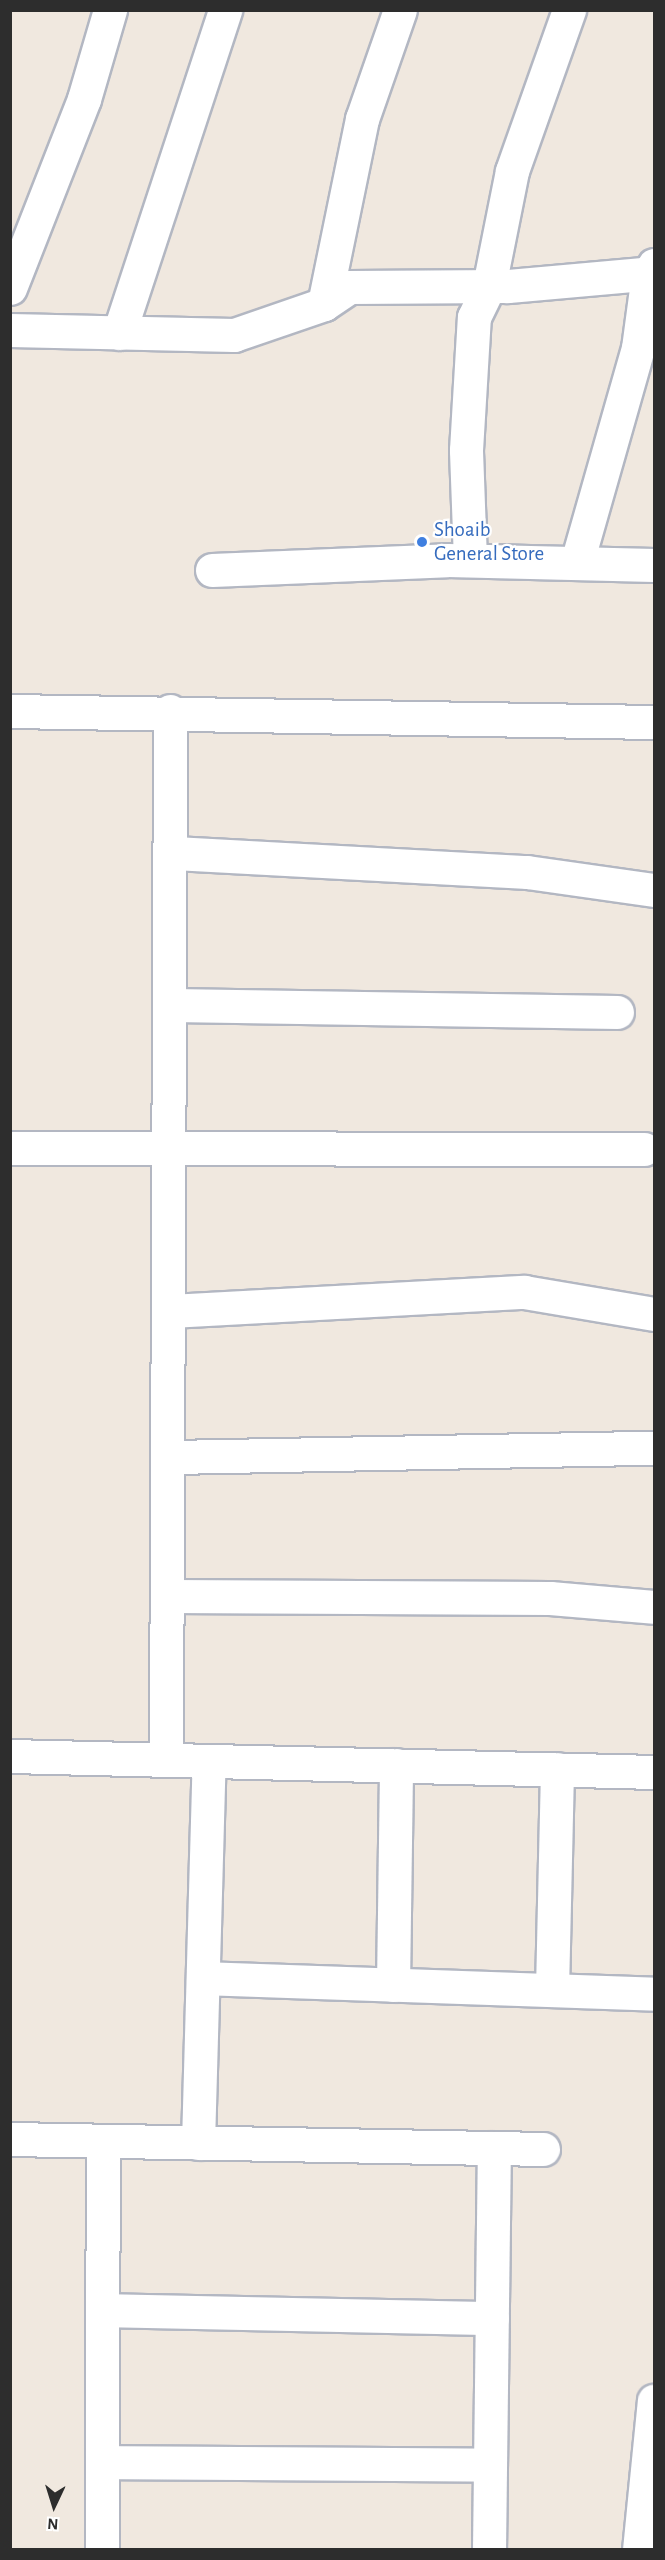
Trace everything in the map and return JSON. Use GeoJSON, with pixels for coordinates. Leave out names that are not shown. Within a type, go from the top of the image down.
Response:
{"type":"FeatureCollection","features":[{"type":"Feature","properties":{"kind":"street"},"geometry":{"type":"LineString","coordinates":[[10,288],[84,99],[110,10]]}},
{"type":"Feature","properties":{"kind":"street"},"geometry":{"type":"LineString","coordinates":[[119,333],[225,10]]}},
{"type":"Feature","properties":{"kind":"street"},"geometry":{"type":"LineString","coordinates":[[324,304],[362,119],[400,10]]}},
{"type":"Feature","properties":{"kind":"street"},"geometry":{"type":"LineString","coordinates":[[470,560],[466,450],[474,317],[489,286],[512,171],[569,10]]}},
{"type":"Feature","properties":{"kind":"street"},"geometry":{"type":"LineString","coordinates":[[10,330],[234,335],[324,304],[349,287],[489,286],[652,271],[638,348],[577,562]]}},
{"type":"Feature","properties":{"kind":"street"},"geometry":{"type":"LineString","coordinates":[[212,570],[470,560],[654,565]]}},
{"type":"Feature","properties":{"kind":"street"},"geometry":{"type":"LineString","coordinates":[[10,711],[170,711],[654,722]]}},
{"type":"Feature","properties":{"kind":"street"},"geometry":{"type":"LineString","coordinates":[[166,1760],[171,1457],[174,852],[170,711]]}},
{"type":"Feature","properties":{"kind":"street"},"geometry":{"type":"LineString","coordinates":[[174,852],[527,872],[654,890]]}},
{"type":"Feature","properties":{"kind":"street"},"geometry":{"type":"LineString","coordinates":[[173,1005],[617,1012]]}},
{"type":"Feature","properties":{"kind":"street"},"geometry":{"type":"LineString","coordinates":[[10,1148],[644,1149]]}},
{"type":"Feature","properties":{"kind":"street"},"geometry":{"type":"LineString","coordinates":[[170,1311],[524,1292],[654,1314]]}},
{"type":"Feature","properties":{"kind":"street"},"geometry":{"type":"LineString","coordinates":[[171,1457],[654,1448]]}},
{"type":"Feature","properties":{"kind":"street"},"geometry":{"type":"LineString","coordinates":[[169,1596],[550,1598],[654,1607]]}},
{"type":"Feature","properties":{"kind":"street"},"geometry":{"type":"LineString","coordinates":[[10,1756],[654,1772]]}},
{"type":"Feature","properties":{"kind":"street"},"geometry":{"type":"LineString","coordinates":[[198,2143],[209,1761]]}},
{"type":"Feature","properties":{"kind":"street"},"geometry":{"type":"LineString","coordinates":[[393,1985],[396,1765]]}},
{"type":"Feature","properties":{"kind":"street"},"geometry":{"type":"LineString","coordinates":[[552,1990],[557,1769]]}},
{"type":"Feature","properties":{"kind":"street"},"geometry":{"type":"LineString","coordinates":[[203,1978],[654,1994]]}},
{"type":"Feature","properties":{"kind":"street"},"geometry":{"type":"LineString","coordinates":[[10,2139],[543,2149]]}},
{"type":"Feature","properties":{"kind":"street"},"geometry":{"type":"LineString","coordinates":[[102,2550],[103,2141]]}},
{"type":"Feature","properties":{"kind":"street"},"geometry":{"type":"LineString","coordinates":[[489,2550],[494,2148]]}},
{"type":"Feature","properties":{"kind":"street"},"geometry":{"type":"LineString","coordinates":[[103,2310],[492,2318]]}},
{"type":"Feature","properties":{"kind":"street"},"geometry":{"type":"LineString","coordinates":[[639,2550],[654,2401]]}},
{"type":"Feature","properties":{"kind":"street"},"geometry":{"type":"LineString","coordinates":[[103,2462],[490,2465]]}},
{"type":"Feature","properties":{"kind":"place","name":"Shoaib General Store"},"geometry":{"type":"Point","coordinates":[422,542]}}]}
